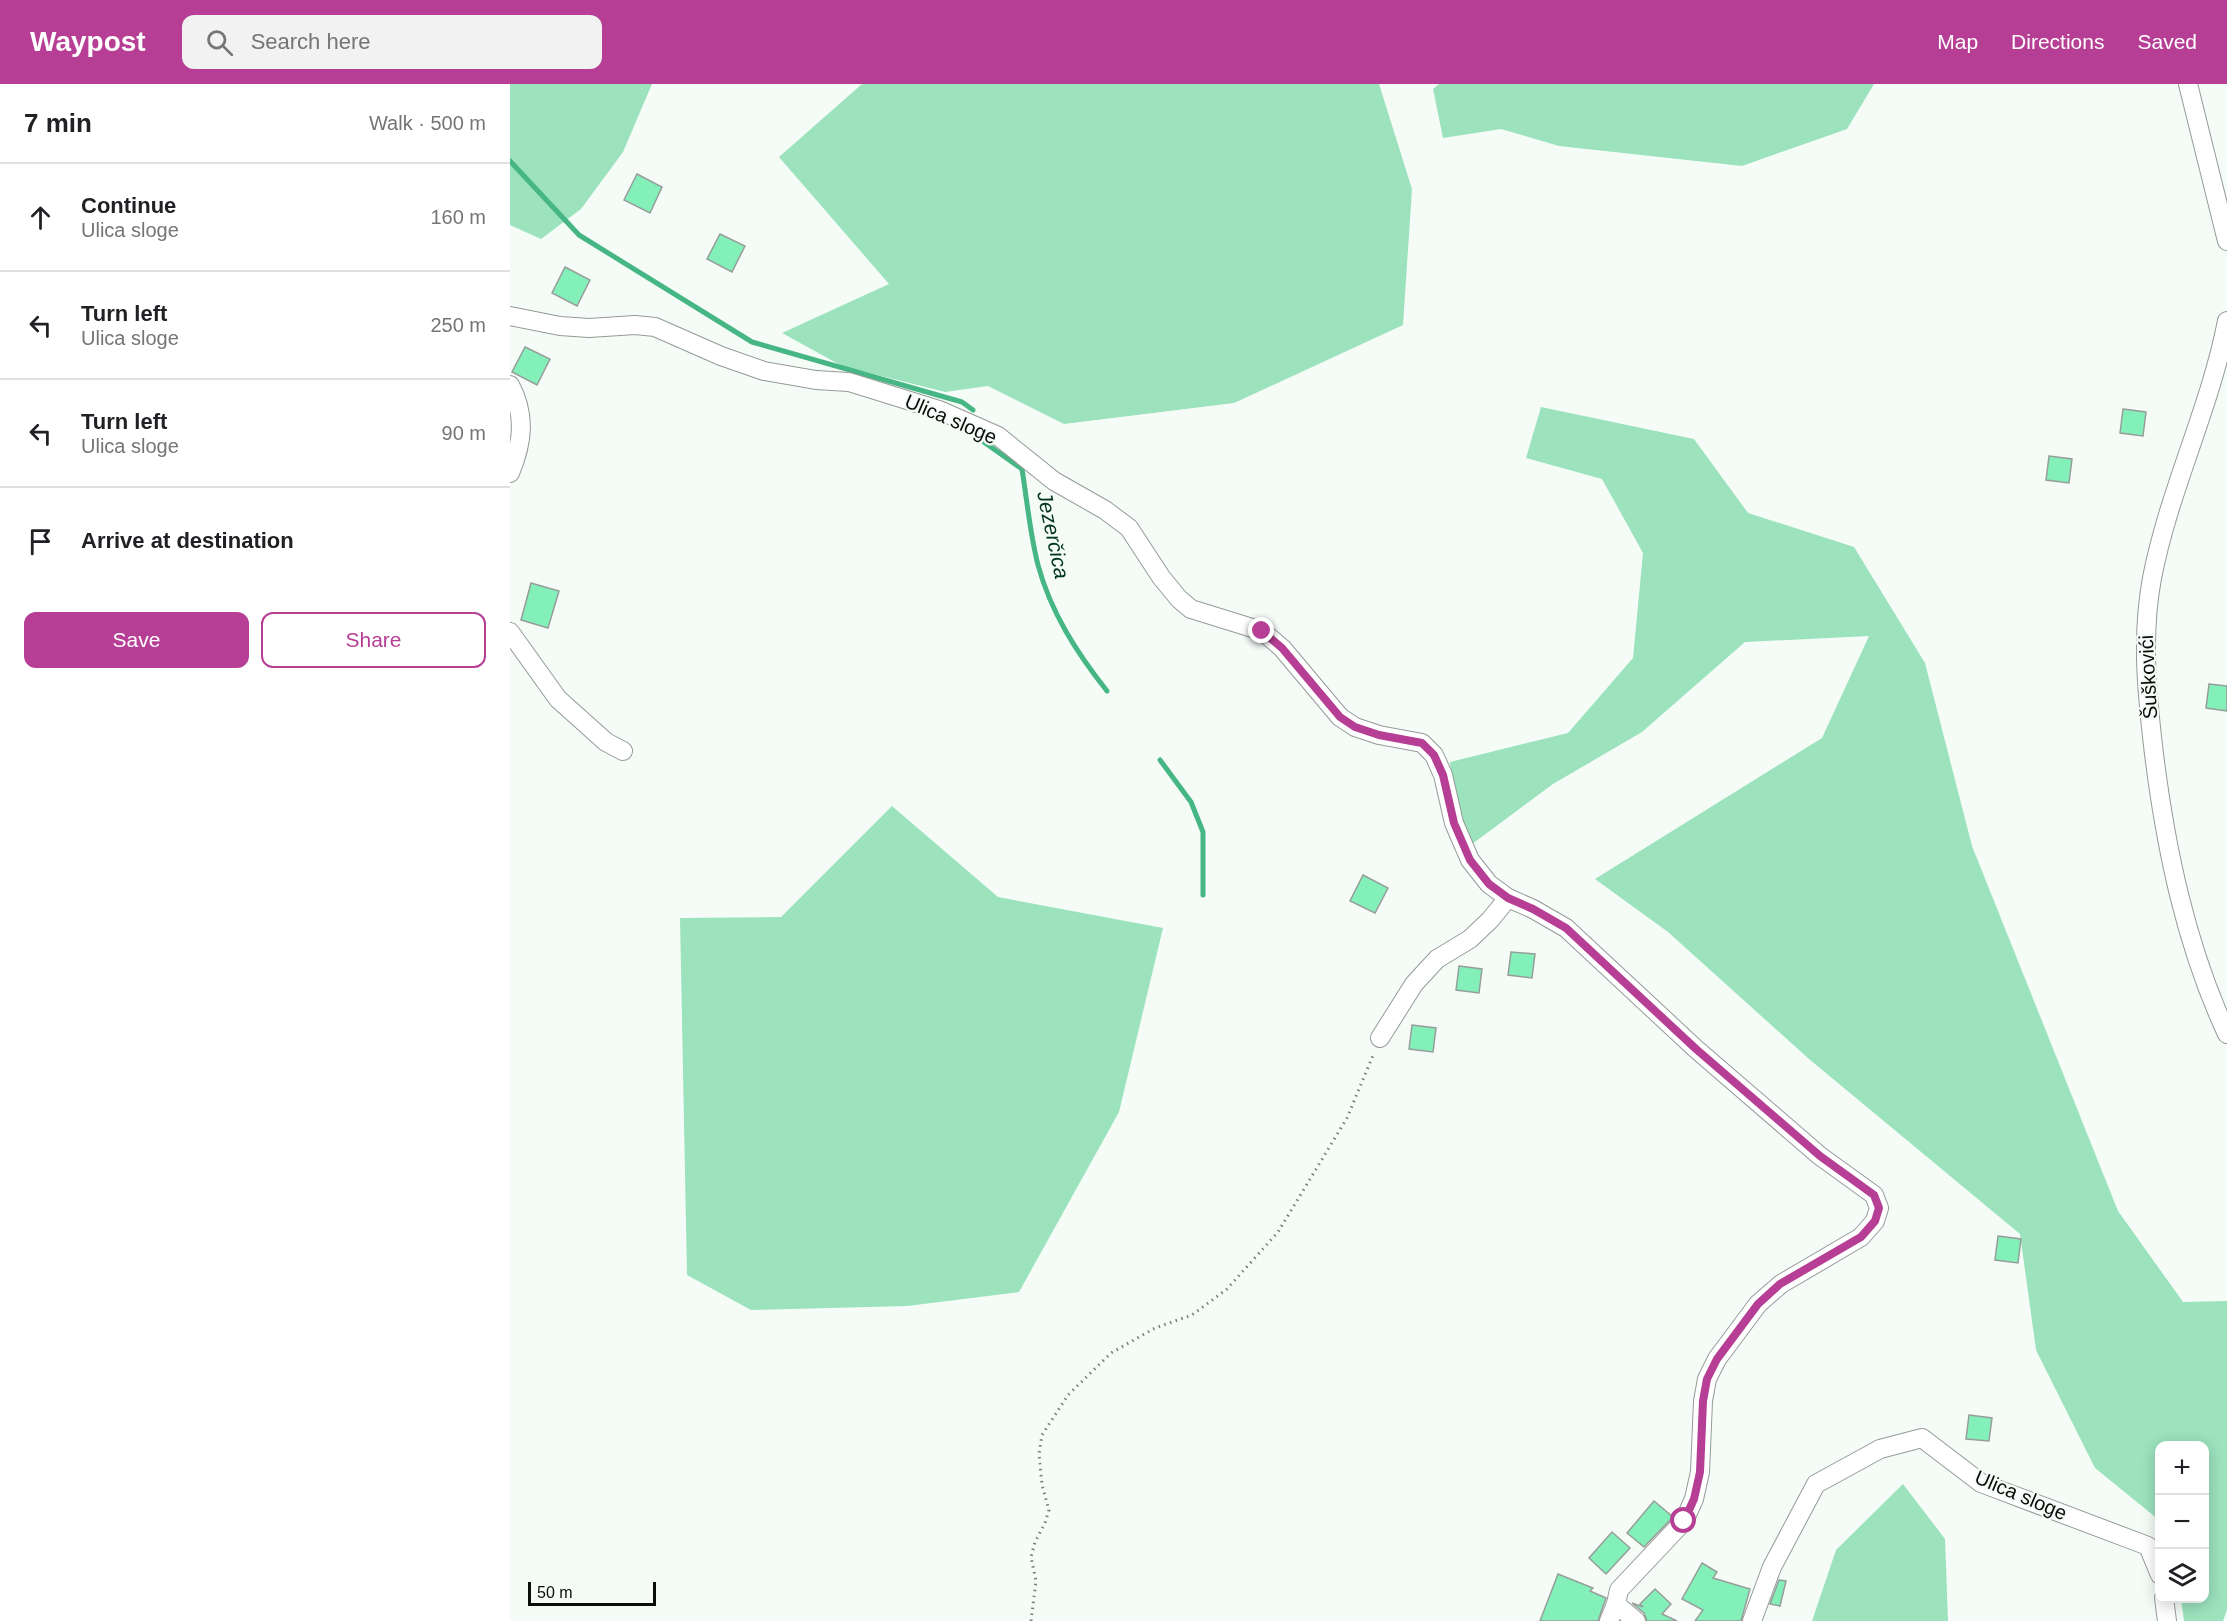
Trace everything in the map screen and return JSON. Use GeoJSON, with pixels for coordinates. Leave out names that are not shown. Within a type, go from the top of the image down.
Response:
{"type":"FeatureCollection","features":[{"type":"Feature","properties":{"kind":"street"},"geometry":{"type":"LineString","coordinates":[[2188,84],[2227,241]]}},
{"type":"Feature","properties":{"kind":"street","name":"Ulica sloge"},"geometry":{"type":"LineString","coordinates":[[510,316],[560,326],[655,327],[721,356],[764,371],[816,380],[849,382],[939,410],[998,436],[1054,481],[1105,510],[1129,528],[1161,577],[1179,599],[1191,609],[1262,631],[1282,648],[1340,717],[1355,727],[1379,735],[1422,743],[1434,755],[1443,775],[1454,823],[1470,860],[1489,884],[1508,898],[1566,928],[1696,1049],[1820,1156],[1874,1195],[1879,1208],[1875,1221],[1861,1237],[1780,1284],[1758,1304],[1717,1359],[1707,1379],[1703,1401],[1700,1472],[1694,1499],[1684,1521],[1620,1590],[1613,1613],[1636,1621]]}},
{"type":"Feature","properties":{"kind":"street","name":"Šuškovići"},"geometry":{"type":"LineString","coordinates":[[2227,321],[2210,393],[2178,480],[2152,576],[2146,638],[2146,695],[2161,809],[2185,921],[2197,963],[2227,1034]]}},
{"type":"Feature","properties":{"kind":"street"},"geometry":{"type":"LineString","coordinates":[[510,385],[519,401],[522,424],[518,454],[510,472]]}},
{"type":"Feature","properties":{"kind":"street"},"geometry":{"type":"LineString","coordinates":[[510,632],[558,699],[606,742],[623,751]]}},
{"type":"Feature","properties":{"kind":"street"},"geometry":{"type":"LineString","coordinates":[[1380,1038],[1414,984],[1437,959],[1470,939],[1508,898]]}},
{"type":"Feature","properties":{"kind":"street","name":"Ulica sloge"},"geometry":{"type":"LineString","coordinates":[[1752,1621],[1772,1567],[1816,1484],[1880,1449],[1922,1438],[1982,1483],[2148,1546],[2155,1563]]}},
{"type":"Feature","properties":{"kind":"street"},"geometry":{"type":"LineString","coordinates":[[2165,1603],[2167,1621]]}},
{"type":"Feature","properties":{"kind":"path"},"geometry":{"type":"LineString","coordinates":[[1031,1621],[1036,1581],[1031,1557],[1049,1510],[1042,1485],[1039,1454],[1042,1435],[1068,1395],[1111,1353],[1155,1328],[1192,1315],[1227,1289],[1278,1232],[1347,1118],[1380,1038]]}},
{"type":"Feature","properties":{"kind":"green space"},"geometry":{"type":"Polygon","coordinates":[[[510,84],[652,84],[623,152],[581,209],[541,239],[510,225],[510,84]]]}},
{"type":"Feature","properties":{"kind":"green space"},"geometry":{"type":"Polygon","coordinates":[[[862,84],[1379,84],[1412,189],[1403,325],[1234,403],[1064,424],[988,386],[945,392],[842,366],[782,333],[889,284],[779,157],[862,84]]]}},
{"type":"Feature","properties":{"kind":"green space"},"geometry":{"type":"Polygon","coordinates":[[[1439,84],[1874,84],[1847,129],[1742,166],[1559,146],[1501,129],[1443,138],[1433,89],[1439,84]]]}},
{"type":"Feature","properties":{"kind":"green space"},"geometry":{"type":"Polygon","coordinates":[[[1541,407],[1694,439],[1748,513],[1854,547],[1925,663],[1972,846],[2118,1211],[2183,1302],[2227,1301],[2227,1610],[2223,1621],[2184,1621],[2182,1603],[2209,1603],[2209,1441],[2155,1441],[2155,1517],[2095,1468],[2036,1350],[2020,1234],[1809,1059],[1668,932],[1595,879],[1822,738],[1869,636],[1745,642],[1642,732],[1553,784],[1460,853],[1450,762],[1568,733],[1633,658],[1643,553],[1602,479],[1526,458],[1541,407]]]}},
{"type":"Feature","properties":{"kind":"green space"},"geometry":{"type":"Polygon","coordinates":[[[892,806],[998,897],[1163,928],[1119,1112],[1019,1292],[907,1306],[751,1310],[687,1275],[680,918],[781,917],[892,806]]]}},
{"type":"Feature","properties":{"kind":"green space"},"geometry":{"type":"Polygon","coordinates":[[[1903,1484],[1945,1539],[1948,1621],[1812,1621],[1836,1550],[1903,1484]]]}},
{"type":"Feature","properties":{"kind":"building"},"geometry":{"type":"Polygon","coordinates":[[[637,174],[662,187],[650,213],[624,200],[637,174]]]}},
{"type":"Feature","properties":{"kind":"building"},"geometry":{"type":"Polygon","coordinates":[[[720,234],[745,246],[732,272],[707,259],[720,234]]]}},
{"type":"Feature","properties":{"kind":"building"},"geometry":{"type":"Polygon","coordinates":[[[565,267],[590,280],[577,306],[552,293],[565,267]]]}},
{"type":"Feature","properties":{"kind":"building"},"geometry":{"type":"Polygon","coordinates":[[[525,347],[550,359],[537,385],[512,372],[525,347]]]}},
{"type":"Feature","properties":{"kind":"building"},"geometry":{"type":"Polygon","coordinates":[[[2123,409],[2146,412],[2143,436],[2120,433],[2123,409]]]}},
{"type":"Feature","properties":{"kind":"building"},"geometry":{"type":"Polygon","coordinates":[[[2049,456],[2072,459],[2069,483],[2046,480],[2049,456]]]}},
{"type":"Feature","properties":{"kind":"building"},"geometry":{"type":"Polygon","coordinates":[[[531,583],[559,591],[548,628],[521,620],[531,583]]]}},
{"type":"Feature","properties":{"kind":"building"},"geometry":{"type":"Polygon","coordinates":[[[2209,684],[2227,686],[2227,711],[2206,708],[2209,684]]]}},
{"type":"Feature","properties":{"kind":"building"},"geometry":{"type":"Polygon","coordinates":[[[1363,875],[1388,888],[1375,913],[1350,901],[1363,875]]]}},
{"type":"Feature","properties":{"kind":"building"},"geometry":{"type":"Polygon","coordinates":[[[1511,952],[1535,954],[1532,978],[1508,975],[1511,952]]]}},
{"type":"Feature","properties":{"kind":"building"},"geometry":{"type":"Polygon","coordinates":[[[1459,966],[1482,969],[1479,993],[1456,990],[1459,966]]]}},
{"type":"Feature","properties":{"kind":"building"},"geometry":{"type":"Polygon","coordinates":[[[1412,1025],[1436,1028],[1433,1052],[1409,1049],[1412,1025]]]}},
{"type":"Feature","properties":{"kind":"building"},"geometry":{"type":"Polygon","coordinates":[[[1998,1236],[2021,1239],[2018,1263],[1995,1260],[1998,1236]]]}},
{"type":"Feature","properties":{"kind":"building"},"geometry":{"type":"Polygon","coordinates":[[[1969,1415],[1992,1418],[1989,1441],[1966,1439],[1969,1415]]]}},
{"type":"Feature","properties":{"kind":"building"},"geometry":{"type":"Polygon","coordinates":[[[1654,1501],[1673,1517],[1644,1547],[1627,1533],[1654,1501]]]}},
{"type":"Feature","properties":{"kind":"building"},"geometry":{"type":"Polygon","coordinates":[[[1612,1532],[1630,1548],[1606,1574],[1589,1558],[1612,1532]]]}},
{"type":"Feature","properties":{"kind":"building"},"geometry":{"type":"Polygon","coordinates":[[[1702,1563],[1717,1572],[1713,1578],[1750,1589],[1741,1621],[1695,1621],[1703,1610],[1682,1599],[1702,1563]]]}},
{"type":"Feature","properties":{"kind":"building"},"geometry":{"type":"Polygon","coordinates":[[[1558,1574],[1593,1588],[1590,1591],[1606,1598],[1598,1621],[1540,1621],[1558,1574]]]}},
{"type":"Feature","properties":{"kind":"building"},"geometry":{"type":"Polygon","coordinates":[[[1779,1580],[1786,1581],[1780,1606],[1770,1604],[1779,1580]]]}},
{"type":"Feature","properties":{"kind":"building"},"geometry":{"type":"Polygon","coordinates":[[[1655,1589],[1671,1604],[1662,1614],[1677,1621],[1647,1621],[1644,1613],[1632,1603],[1643,1607],[1640,1604],[1655,1589]]]}},
{"type":"Feature","properties":{"kind":"waterway"},"geometry":{"type":"LineString","coordinates":[[510,161],[579,235],[752,342],[962,402],[973,410]]}},
{"type":"Feature","properties":{"kind":"waterway","name":"Jezerčica"},"geometry":{"type":"LineString","coordinates":[[971,433],[1022,469],[1033,541],[1043,583],[1066,632],[1107,691]]}},
{"type":"Feature","properties":{"kind":"waterway","name":"Jezerčica"},"geometry":{"type":"LineString","coordinates":[[1160,760],[1191,802],[1203,832],[1203,895]]}},
{"type":"Feature","properties":{"kind":"route"},"geometry":{"type":"LineString","coordinates":[[1262,631],[1282,648],[1340,717],[1355,727],[1379,735],[1422,743],[1434,755],[1443,775],[1454,823],[1470,860],[1489,884],[1508,898],[1566,928],[1696,1049],[1820,1156],[1874,1195],[1879,1208],[1875,1221],[1861,1237],[1780,1284],[1758,1304],[1717,1359],[1707,1379],[1703,1401],[1700,1472],[1694,1499],[1684,1521]]}}]}
